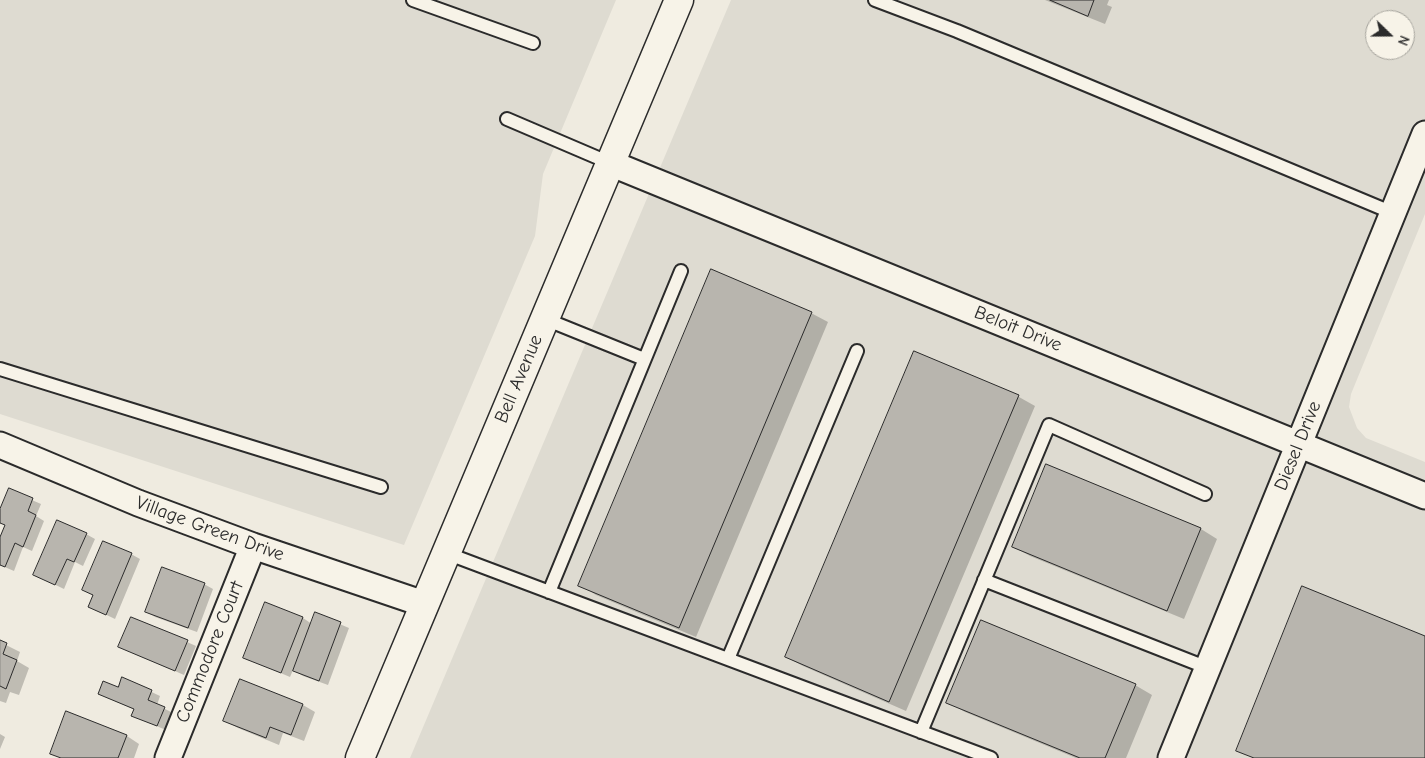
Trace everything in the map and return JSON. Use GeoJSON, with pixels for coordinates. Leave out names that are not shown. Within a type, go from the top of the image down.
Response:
{"type":"FeatureCollection","features":[{"type":"Feature","properties":{"kind":"main road","name":"Bell Avenue"},"geometry":{"type":"LineString","coordinates":[[360,758],[678,0]]}},
{"type":"Feature","properties":{"kind":"street","name":"Diesel Drive"},"geometry":{"type":"LineString","coordinates":[[1171,758],[1425,134]]}},
{"type":"Feature","properties":{"kind":"street","name":"Beloit Drive"},"geometry":{"type":"LineString","coordinates":[[610,163],[1425,496]]}},
{"type":"Feature","properties":{"kind":"street","name":"Village Green Drive"},"geometry":{"type":"LineString","coordinates":[[0,445],[138,503],[253,546],[424,604]]}},
{"type":"Feature","properties":{"kind":"street","name":"Commodore Court"},"geometry":{"type":"LineString","coordinates":[[168,758],[253,546]]}},
{"type":"Feature","properties":{"kind":"lane"},"geometry":{"type":"LineString","coordinates":[[413,0],[533,43]]}},
{"type":"Feature","properties":{"kind":"lane"},"geometry":{"type":"LineString","coordinates":[[875,0],[957,31],[1393,213]]}},
{"type":"Feature","properties":{"kind":"lane"},"geometry":{"type":"LineString","coordinates":[[507,119],[610,163]]}},
{"type":"Feature","properties":{"kind":"lane"},"geometry":{"type":"LineString","coordinates":[[549,592],[681,271]]}},
{"type":"Feature","properties":{"kind":"lane"},"geometry":{"type":"LineString","coordinates":[[545,319],[644,359]]}},
{"type":"Feature","properties":{"kind":"lane"},"geometry":{"type":"LineString","coordinates":[[728,659],[857,351]]}},
{"type":"Feature","properties":{"kind":"lane"},"geometry":{"type":"LineString","coordinates":[[0,369],[381,487]]}},
{"type":"Feature","properties":{"kind":"lane"},"geometry":{"type":"LineString","coordinates":[[921,732],[1049,425],[1204,494]]}},
{"type":"Feature","properties":{"kind":"lane"},"geometry":{"type":"LineString","coordinates":[[446,553],[991,758]]}},
{"type":"Feature","properties":{"kind":"lane"},"geometry":{"type":"LineString","coordinates":[[984,580],[1208,668]]}},
{"type":"Feature","properties":{"kind":"shaded area"},"geometry":{"type":"Polygon","coordinates":[[[0,0],[616,0],[543,174],[535,236],[404,545],[0,414],[0,0]]]}},
{"type":"Feature","properties":{"kind":"shaded area"},"geometry":{"type":"Polygon","coordinates":[[[731,0],[1425,0],[1425,214],[1351,394],[1349,407],[1357,428],[1366,438],[1425,462],[1425,758],[410,758],[731,0]]]}},
{"type":"Feature","properties":{"kind":"building"},"geometry":{"type":"Polygon","coordinates":[[[1050,0],[1094,0],[1088,16],[1050,0]]]}},
{"type":"Feature","properties":{"kind":"building"},"geometry":{"type":"Polygon","coordinates":[[[711,269],[812,312],[679,628],[578,586],[711,269]]]}},
{"type":"Feature","properties":{"kind":"building"},"geometry":{"type":"Polygon","coordinates":[[[914,351],[1019,395],[889,702],[785,657],[914,351]]]}},
{"type":"Feature","properties":{"kind":"building"},"geometry":{"type":"Polygon","coordinates":[[[1046,464],[1201,528],[1167,611],[1012,547],[1046,464]]]}},
{"type":"Feature","properties":{"kind":"building"},"geometry":{"type":"Polygon","coordinates":[[[9,488],[33,498],[28,511],[36,515],[23,547],[15,543],[5,567],[0,565],[0,537],[5,525],[0,523],[0,509],[9,488]]]}},
{"type":"Feature","properties":{"kind":"building"},"geometry":{"type":"Polygon","coordinates":[[[57,520],[87,533],[74,562],[67,559],[55,585],[33,575],[57,520]]]}},
{"type":"Feature","properties":{"kind":"building"},"geometry":{"type":"Polygon","coordinates":[[[103,541],[132,553],[106,615],[88,607],[93,595],[82,590],[103,541]]]}},
{"type":"Feature","properties":{"kind":"building"},"geometry":{"type":"Polygon","coordinates":[[[162,567],[205,583],[188,628],[145,612],[162,567]]]}},
{"type":"Feature","properties":{"kind":"building"},"geometry":{"type":"Polygon","coordinates":[[[1302,586],[1425,636],[1425,758],[1254,758],[1236,751],[1302,586]]]}},
{"type":"Feature","properties":{"kind":"building"},"geometry":{"type":"Polygon","coordinates":[[[265,602],[303,617],[281,673],[243,658],[265,602]]]}},
{"type":"Feature","properties":{"kind":"building"},"geometry":{"type":"Polygon","coordinates":[[[315,612],[341,622],[319,681],[293,671],[315,612]]]}},
{"type":"Feature","properties":{"kind":"building"},"geometry":{"type":"Polygon","coordinates":[[[131,617],[188,640],[175,671],[118,647],[131,617]]]}},
{"type":"Feature","properties":{"kind":"building"},"geometry":{"type":"Polygon","coordinates":[[[981,620],[1136,684],[1105,758],[1080,758],[946,703],[981,620]]]}},
{"type":"Feature","properties":{"kind":"building"},"geometry":{"type":"Polygon","coordinates":[[[0,640],[7,643],[3,654],[17,660],[6,689],[0,686],[0,640]]]}},
{"type":"Feature","properties":{"kind":"building"},"geometry":{"type":"Polygon","coordinates":[[[122,677],[152,690],[148,700],[165,707],[157,726],[131,716],[134,709],[98,694],[103,681],[118,687],[122,677]]]}},
{"type":"Feature","properties":{"kind":"building"},"geometry":{"type":"Polygon","coordinates":[[[240,679],[303,704],[291,735],[270,727],[266,738],[223,721],[240,679]]]}},
{"type":"Feature","properties":{"kind":"building"},"geometry":{"type":"Polygon","coordinates":[[[66,711],[127,735],[118,758],[61,758],[50,754],[66,711]]]}}]}
